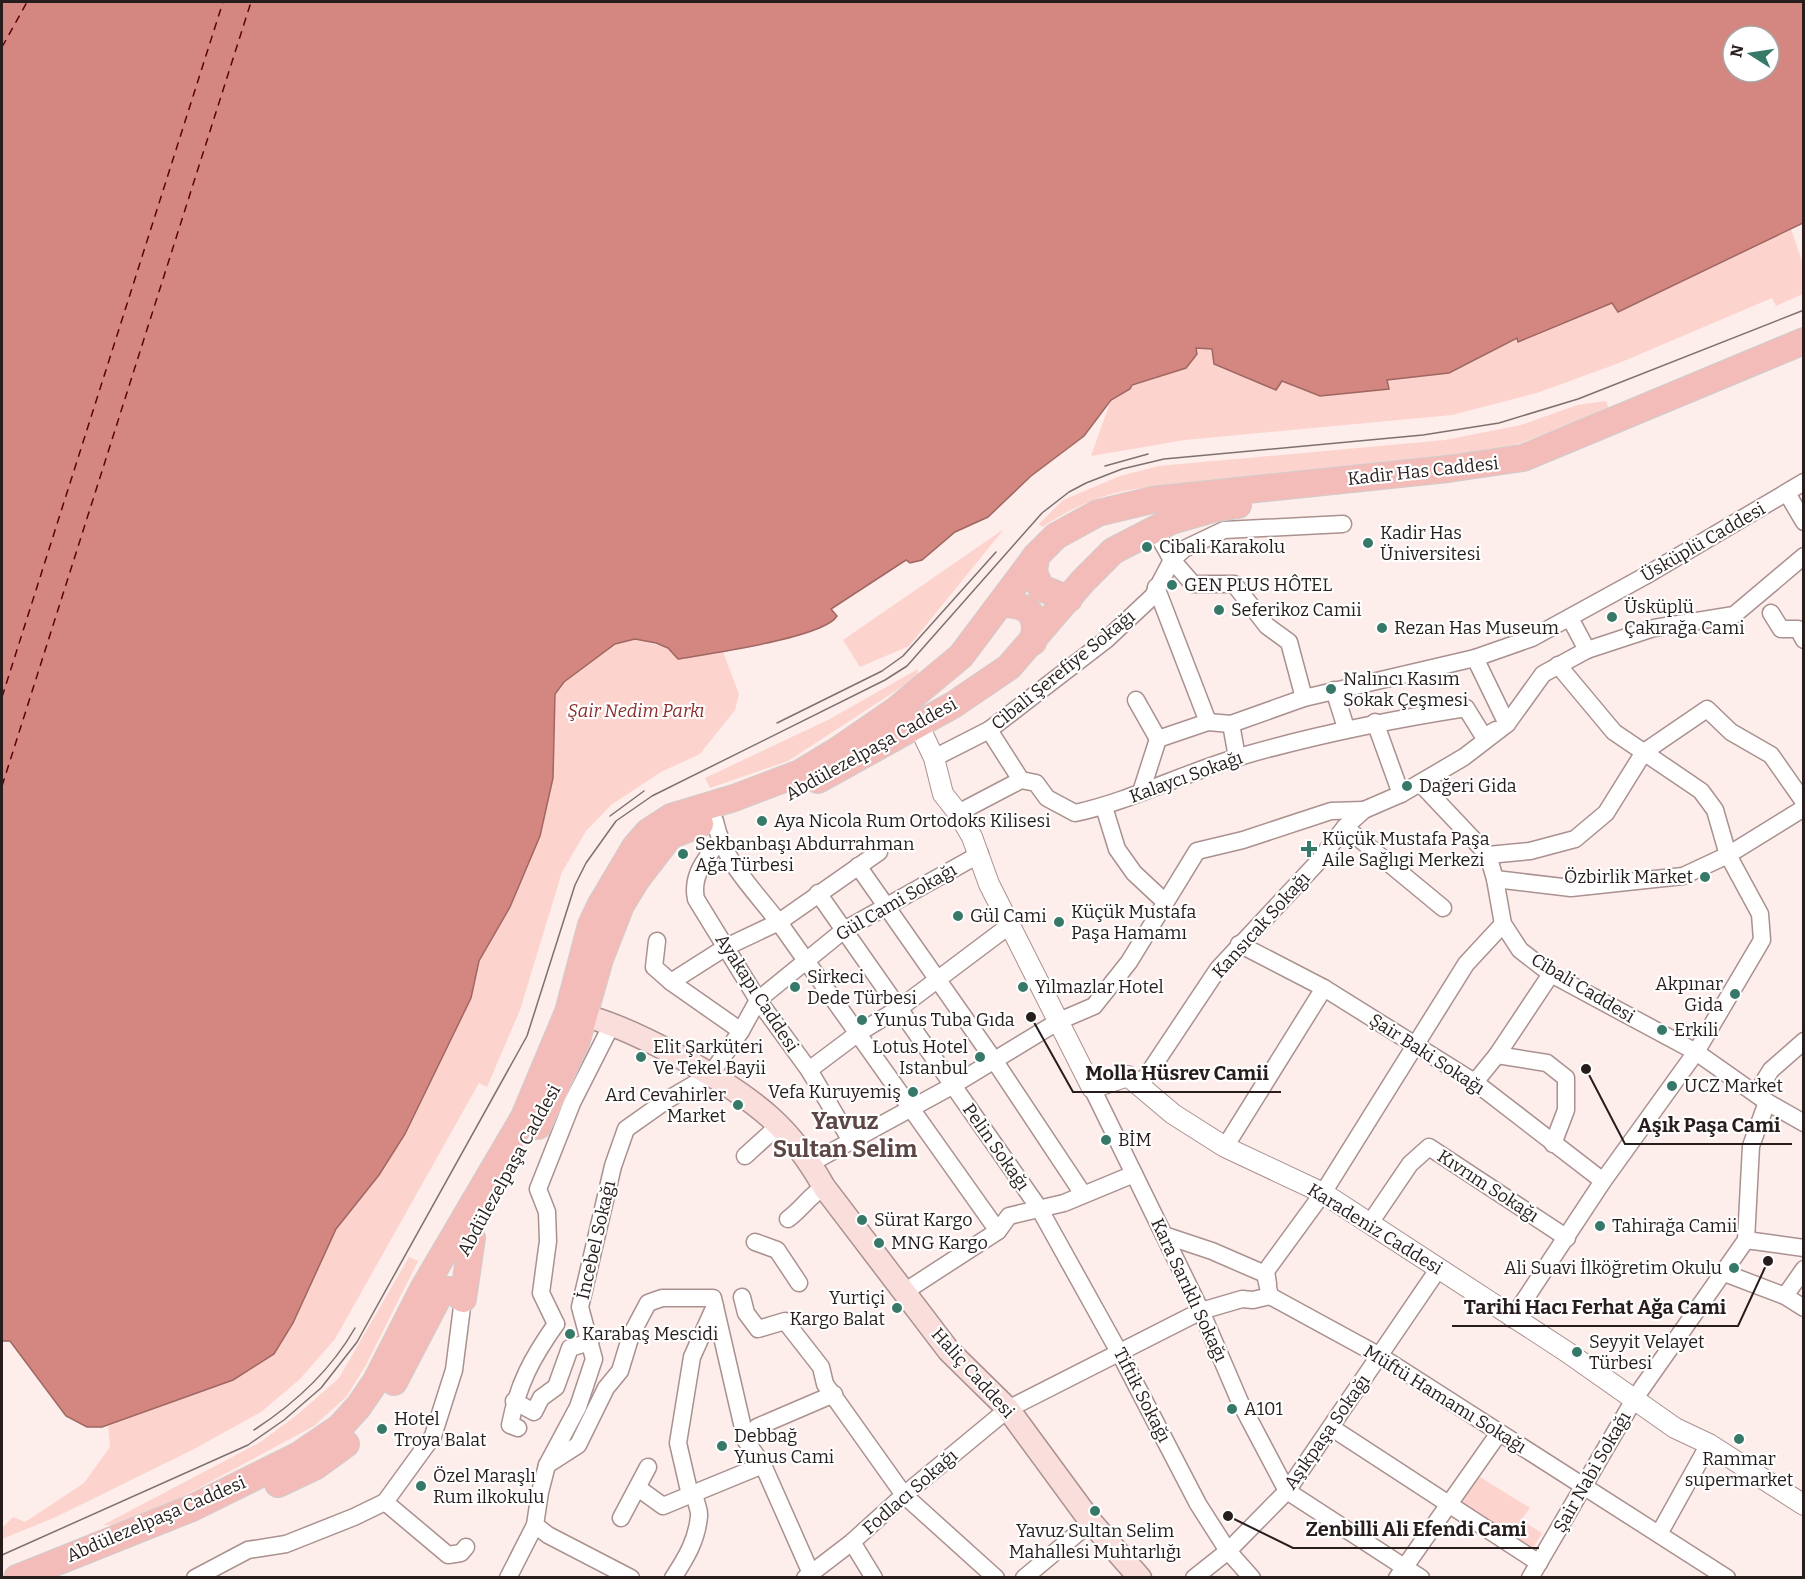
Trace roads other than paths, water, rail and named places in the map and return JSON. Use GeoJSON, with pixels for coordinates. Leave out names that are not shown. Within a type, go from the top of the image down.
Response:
{"type":"FeatureCollection","features":[{"type":"Feature","properties":{"kind":"main road","name":"Kadir Has Caddesi"},"geometry":{"type":"LineString","coordinates":[[1036,556],[1056,536],[1084,520],[1130,503],[1479,466],[1523,458],[1803,341]]}},
{"type":"Feature","properties":{"kind":"main road","name":"Kadir Has Caddesi"},"geometry":{"type":"LineString","coordinates":[[1154,528],[1171,521],[1233,506],[1451,484],[1533,471],[1803,361]]}},
{"type":"Feature","properties":{"kind":"main road","name":"Abdülezelpaşa Caddesi"},"geometry":{"type":"LineString","coordinates":[[59,1570],[178,1533],[330,1457],[360,1430],[386,1397],[452,1295],[472,1238],[541,1121],[577,1014],[611,926],[637,879],[670,836],[689,827],[717,832],[855,761],[981,688],[1009,667],[1113,551],[1154,528]]}},
{"type":"Feature","properties":{"kind":"main road"},"geometry":{"type":"LineString","coordinates":[[1036,556],[1034,573],[1041,588],[1069,599]]}},
{"type":"Feature","properties":{"kind":"main road","name":"Abdülezelpaşa Caddesi"},"geometry":{"type":"LineString","coordinates":[[59,1570],[315,1446],[351,1415],[376,1381],[423,1288],[524,1117],[577,1014],[591,925],[623,866],[648,832],[671,817],[734,798],[790,777],[838,750],[896,710],[946,670],[973,643],[1036,556]]}},
{"type":"Feature","properties":{"kind":"main road"},"geometry":{"type":"LineString","coordinates":[[1001,604],[1018,606],[1031,613],[1035,620],[1033,642]]}},
{"type":"Feature","properties":{"kind":"main road","name":"Haliç Caddesi"},"geometry":{"type":"LineString","coordinates":[[577,1014],[612,1024],[710,1075],[771,1118],[811,1163],[824,1187],[949,1351],[1008,1409],[1091,1522],[1140,1578]]}},
{"type":"Feature","properties":{"kind":"main road"},"geometry":{"type":"LineString","coordinates":[[17,1578],[59,1570]]}},
{"type":"Feature","properties":{"kind":"street","name":"Üsküplü Caddesi"},"geometry":{"type":"LineString","coordinates":[[1231,724],[1304,698],[1474,658],[1532,638],[1803,482]]}},
{"type":"Feature","properties":{"kind":"street"},"geometry":{"type":"LineString","coordinates":[[1787,493],[1803,522]]}},
{"type":"Feature","properties":{"kind":"street"},"geometry":{"type":"LineString","coordinates":[[1172,560],[1184,549],[1224,530],[1343,524]]}},
{"type":"Feature","properties":{"kind":"street"},"geometry":{"type":"LineString","coordinates":[[1154,528],[1172,560],[1193,584],[1234,584],[1244,593],[1267,626],[1289,642],[1304,698]]}},
{"type":"Feature","properties":{"kind":"street"},"geometry":{"type":"LineString","coordinates":[[1443,908],[1345,827],[1364,810],[1401,794],[1464,758],[1507,724],[1543,674],[1558,665],[1587,650],[1654,628],[1734,615],[1803,556]]}},
{"type":"Feature","properties":{"kind":"street","name":"Cibali Şerefiye Sokağı"},"geometry":{"type":"LineString","coordinates":[[933,758],[989,730],[1106,640],[1153,596],[1172,560]]}},
{"type":"Feature","properties":{"kind":"street"},"geometry":{"type":"LineString","coordinates":[[1156,587],[1208,722]]}},
{"type":"Feature","properties":{"kind":"street"},"geometry":{"type":"LineString","coordinates":[[1771,613],[1781,630],[1798,629],[1803,640]]}},
{"type":"Feature","properties":{"kind":"street"},"geometry":{"type":"LineString","coordinates":[[1570,618],[1587,650]]}},
{"type":"Feature","properties":{"kind":"street"},"geometry":{"type":"LineString","coordinates":[[1474,658],[1507,724]]}},
{"type":"Feature","properties":{"kind":"street"},"geometry":{"type":"LineString","coordinates":[[1512,1319],[1603,1181],[1696,1053],[1762,940],[1760,914],[1728,855],[1715,810],[1701,791],[1614,732],[1558,665]]}},
{"type":"Feature","properties":{"kind":"street"},"geometry":{"type":"LineString","coordinates":[[1334,690],[1346,728]]}},
{"type":"Feature","properties":{"kind":"street"},"geometry":{"type":"LineString","coordinates":[[1136,700],[1158,739],[1141,792]]}},
{"type":"Feature","properties":{"kind":"street","name":"Kalaycı Sokağı"},"geometry":{"type":"LineString","coordinates":[[989,730],[1029,782],[1047,798],[1075,813],[1104,807],[1237,757],[1375,722],[1466,708],[1484,737],[1507,724]]}},
{"type":"Feature","properties":{"kind":"street"},"geometry":{"type":"LineString","coordinates":[[1488,855],[1530,851],[1575,839],[1606,813],[1644,752],[1707,709],[1731,732],[1771,755],[1803,802]]}},
{"type":"Feature","properties":{"kind":"street"},"geometry":{"type":"LineString","coordinates":[[1158,739],[1208,722],[1231,724],[1237,757]]}},
{"type":"Feature","properties":{"kind":"street"},"geometry":{"type":"LineString","coordinates":[[1375,722],[1401,794]]}},
{"type":"Feature","properties":{"kind":"street"},"geometry":{"type":"LineString","coordinates":[[918,724],[933,758],[943,794],[958,813],[980,854],[989,884],[1092,1088]]}},
{"type":"Feature","properties":{"kind":"street"},"geometry":{"type":"LineString","coordinates":[[958,813],[1029,782]]}},
{"type":"Feature","properties":{"kind":"street","name":"Cibali Caddesi"},"geometry":{"type":"LineString","coordinates":[[1420,783],[1488,855],[1503,924],[1520,950],[1551,974],[1696,1053],[1761,1098],[1803,1123]]}},
{"type":"Feature","properties":{"kind":"street"},"geometry":{"type":"LineString","coordinates":[[1104,807],[1117,849],[1134,873],[1164,901]]}},
{"type":"Feature","properties":{"kind":"street"},"geometry":{"type":"LineString","coordinates":[[1495,879],[1571,888],[1683,876],[1728,855],[1803,808]]}},
{"type":"Feature","properties":{"kind":"street"},"geometry":{"type":"LineString","coordinates":[[811,1163],[952,1086],[1059,1021],[1094,1006],[1129,962],[1164,901],[1197,851],[1243,840],[1331,811],[1364,810]]}},
{"type":"Feature","properties":{"kind":"street","name":"Kansıcak Sokağı"},"geometry":{"type":"LineString","coordinates":[[1140,1086],[1218,969],[1239,944],[1248,938],[1317,864],[1345,827]]}},
{"type":"Feature","properties":{"kind":"street"},"geometry":{"type":"LineString","coordinates":[[717,832],[857,1034],[998,1231]]}},
{"type":"Feature","properties":{"kind":"street","name":"Ayakapı Caddesi"},"geometry":{"type":"LineString","coordinates":[[717,832],[701,864],[694,891],[696,899],[758,1000],[809,1070],[851,1141]]}},
{"type":"Feature","properties":{"kind":"street"},"geometry":{"type":"LineString","coordinates":[[671,982],[726,947],[779,922],[879,852]]}},
{"type":"Feature","properties":{"kind":"street","name":"Gül Cami Sokağı"},"geometry":{"type":"LineString","coordinates":[[758,1000],[844,930],[980,854]]}},
{"type":"Feature","properties":{"kind":"street"},"geometry":{"type":"LineString","coordinates":[[858,866],[887,904],[1083,1194]]}},
{"type":"Feature","properties":{"kind":"street","name":"Pelin Sokağı"},"geometry":{"type":"LineString","coordinates":[[818,893],[901,1007],[952,1086],[1039,1208]]}},
{"type":"Feature","properties":{"kind":"street"},"geometry":{"type":"LineString","coordinates":[[1270,1296],[1266,1271],[1323,1193],[1466,964],[1503,924]]}},
{"type":"Feature","properties":{"kind":"street"},"geometry":{"type":"LineString","coordinates":[[809,1070],[857,1034],[901,1007],[1010,925]]}},
{"type":"Feature","properties":{"kind":"street"},"geometry":{"type":"LineString","coordinates":[[657,941],[654,967],[671,982],[741,1030]]}},
{"type":"Feature","properties":{"kind":"street","name":"Şair Baki Sokağı"},"geometry":{"type":"LineString","coordinates":[[1239,944],[1324,988],[1475,1082],[1603,1181]]}},
{"type":"Feature","properties":{"kind":"street"},"geometry":{"type":"LineString","coordinates":[[1475,1082],[1497,1055],[1551,974]]}},
{"type":"Feature","properties":{"kind":"street"},"geometry":{"type":"LineString","coordinates":[[1225,1147],[1324,988]]}},
{"type":"Feature","properties":{"kind":"street"},"geometry":{"type":"LineString","coordinates":[[710,1075],[741,1030],[758,1000]]}},
{"type":"Feature","properties":{"kind":"street"},"geometry":{"type":"LineString","coordinates":[[556,1324],[541,1293],[549,1241],[547,1212],[538,1189],[572,1103],[612,1024]]}},
{"type":"Feature","properties":{"kind":"street"},"geometry":{"type":"LineString","coordinates":[[1803,1041],[1771,1070],[1761,1098],[1751,1146],[1746,1240],[1803,1248]]}},
{"type":"Feature","properties":{"kind":"street"},"geometry":{"type":"LineString","coordinates":[[1497,1055],[1547,1063],[1566,1078],[1566,1110],[1553,1144]]}},
{"type":"Feature","properties":{"kind":"street","name":"İncebel Sokağı"},"geometry":{"type":"LineString","coordinates":[[508,1578],[535,1525],[540,1492],[548,1465],[578,1407],[594,1359],[580,1307],[613,1166],[626,1129],[667,1100],[710,1075]]}},
{"type":"Feature","properties":{"kind":"street","name":"Karadeniz Caddesi"},"geometry":{"type":"LineString","coordinates":[[1092,1088],[1128,1076],[1173,1114],[1225,1147],[1323,1193],[1635,1398],[1675,1428],[1709,1444],[1803,1505]]}},
{"type":"Feature","properties":{"kind":"street","name":"Kara Sarıklı Sokağı"},"geometry":{"type":"LineString","coordinates":[[1092,1088],[1201,1311],[1240,1402],[1287,1491]]}},
{"type":"Feature","properties":{"kind":"street"},"geometry":{"type":"LineString","coordinates":[[745,1156],[778,1126]]}},
{"type":"Feature","properties":{"kind":"street","name":"Kıvrım Sokağı"},"geometry":{"type":"LineString","coordinates":[[1370,1223],[1410,1164],[1429,1147],[1567,1238]]}},
{"type":"Feature","properties":{"kind":"street"},"geometry":{"type":"LineString","coordinates":[[904,1292],[998,1231],[1009,1216],[1064,1203],[1134,1174]]}},
{"type":"Feature","properties":{"kind":"street"},"geometry":{"type":"LineString","coordinates":[[788,1219],[806,1205],[812,1194],[824,1187]]}},
{"type":"Feature","properties":{"kind":"street","name":"Tiftik Sokağı"},"geometry":{"type":"LineString","coordinates":[[1039,1208],[1119,1352],[1198,1504],[1228,1551],[1252,1578]]}},
{"type":"Feature","properties":{"kind":"street"},"geometry":{"type":"LineString","coordinates":[[1164,1235],[1265,1274],[1270,1296]]}},
{"type":"Feature","properties":{"kind":"street","name":"Şair Nabi Sokağı"},"geometry":{"type":"LineString","coordinates":[[1535,1570],[1635,1398],[1746,1240]]}},
{"type":"Feature","properties":{"kind":"street"},"geometry":{"type":"LineString","coordinates":[[754,1242],[777,1250],[799,1283]]}},
{"type":"Feature","properties":{"kind":"street","name":"Aşıkpaşa Sokağı"},"geometry":{"type":"LineString","coordinates":[[1194,1578],[1228,1551],[1287,1491],[1439,1268]]}},
{"type":"Feature","properties":{"kind":"street"},"geometry":{"type":"LineString","coordinates":[[1785,1296],[1803,1269]]}},
{"type":"Feature","properties":{"kind":"street"},"geometry":{"type":"LineString","coordinates":[[1722,1272],[1785,1296],[1803,1308]]}},
{"type":"Feature","properties":{"kind":"street"},"geometry":{"type":"LineString","coordinates":[[195,1578],[248,1550],[286,1544],[354,1517],[384,1502],[433,1436],[454,1370],[452,1295]]}},
{"type":"Feature","properties":{"kind":"street"},"geometry":{"type":"LineString","coordinates":[[742,1296],[746,1313],[758,1329],[785,1321],[821,1367],[825,1384],[904,1495],[996,1578]]}},
{"type":"Feature","properties":{"kind":"street","name":"Fodlacı Sokağı"},"geometry":{"type":"LineString","coordinates":[[810,1576],[1008,1409],[1201,1311],[1242,1299],[1253,1300],[1270,1296]]}},
{"type":"Feature","properties":{"kind":"street","name":"Müftü Hamamı Sokağı"},"geometry":{"type":"LineString","coordinates":[[1270,1296],[1380,1356],[1727,1578]]}},
{"type":"Feature","properties":{"kind":"street"},"geometry":{"type":"LineString","coordinates":[[548,1465],[578,1445],[606,1388],[620,1371],[631,1335],[648,1303],[662,1298],[714,1302]]}},
{"type":"Feature","properties":{"kind":"street"},"geometry":{"type":"LineString","coordinates":[[714,1302],[746,1441],[763,1465],[810,1576]]}},
{"type":"Feature","properties":{"kind":"street"},"geometry":{"type":"LineString","coordinates":[[673,1578],[689,1554],[700,1513],[678,1443],[692,1357],[714,1302]]}},
{"type":"Feature","properties":{"kind":"street"},"geometry":{"type":"LineString","coordinates":[[518,1428],[510,1425],[514,1401],[530,1362],[556,1324],[583,1315]]}},
{"type":"Feature","properties":{"kind":"street"},"geometry":{"type":"LineString","coordinates":[[514,1401],[534,1412],[541,1398],[556,1387],[570,1348],[590,1342]]}},
{"type":"Feature","properties":{"kind":"street"},"geometry":{"type":"LineString","coordinates":[[757,1427],[834,1394]]}},
{"type":"Feature","properties":{"kind":"street"},"geometry":{"type":"LineString","coordinates":[[1332,1428],[1448,1504],[1535,1570]]}},
{"type":"Feature","properties":{"kind":"street"},"geometry":{"type":"LineString","coordinates":[[1401,1572],[1499,1434]]}},
{"type":"Feature","properties":{"kind":"street"},"geometry":{"type":"LineString","coordinates":[[1659,1534],[1709,1444]]}},
{"type":"Feature","properties":{"kind":"street"},"geometry":{"type":"LineString","coordinates":[[638,1488],[663,1506],[763,1465]]}},
{"type":"Feature","properties":{"kind":"street"},"geometry":{"type":"LineString","coordinates":[[621,1518],[648,1467]]}},
{"type":"Feature","properties":{"kind":"street"},"geometry":{"type":"LineString","coordinates":[[1287,1491],[1401,1572],[1421,1578]]}},
{"type":"Feature","properties":{"kind":"street"},"geometry":{"type":"LineString","coordinates":[[384,1502],[448,1555],[461,1553],[466,1546]]}},
{"type":"Feature","properties":{"kind":"street"},"geometry":{"type":"LineString","coordinates":[[1024,1578],[1091,1522]]}},
{"type":"Feature","properties":{"kind":"street"},"geometry":{"type":"LineString","coordinates":[[535,1525],[578,1551],[631,1578]]}},
{"type":"Feature","properties":{"kind":"street"},"geometry":{"type":"LineString","coordinates":[[852,1542],[874,1578]]}},
{"type":"Feature","properties":{"kind":"tram line"},"geometry":{"type":"LineString","coordinates":[[2,1555],[248,1445],[284,1420],[321,1388],[357,1342],[527,1036],[575,885],[586,863],[616,821],[652,796],[885,680],[907,666],[1042,513],[1069,492],[1122,469],[1164,459],[1423,435],[1499,423],[1578,399],[1804,310]]}},
{"type":"Feature","properties":{"kind":"tram line"},"geometry":{"type":"LineString","coordinates":[[1105,466],[1148,454]]}},
{"type":"Feature","properties":{"kind":"tram line"},"geometry":{"type":"LineString","coordinates":[[777,723],[882,671],[903,656],[996,552]]}},
{"type":"Feature","properties":{"kind":"tram line"},"geometry":{"type":"LineString","coordinates":[[610,816],[644,791]]}},
{"type":"Feature","properties":{"kind":"tram line"},"geometry":{"type":"LineString","coordinates":[[254,1430],[311,1385],[335,1358],[355,1328]]}},
{"type":"Feature","properties":{"kind":"place","name":"Kadir Has Üniversitesi"},"geometry":{"type":"Point","coordinates":[1368,543]}},
{"type":"Feature","properties":{"kind":"place","name":"Cibali Karakolu"},"geometry":{"type":"Point","coordinates":[1147,547]}},
{"type":"Feature","properties":{"kind":"place","name":"GEN PLUS HÔTEL"},"geometry":{"type":"Point","coordinates":[1172,585]}},
{"type":"Feature","properties":{"kind":"place","name":"Seferikoz Camii"},"geometry":{"type":"Point","coordinates":[1219,610]}},
{"type":"Feature","properties":{"kind":"place","name":"Üsküplü Çakırağa Cami"},"geometry":{"type":"Point","coordinates":[1612,617]}},
{"type":"Feature","properties":{"kind":"place","name":"Rezan Has Museum"},"geometry":{"type":"Point","coordinates":[1382,628]}},
{"type":"Feature","properties":{"kind":"place","name":"Nalıncı Kasım Sokak Çeşmesi"},"geometry":{"type":"Point","coordinates":[1331,689]}},
{"type":"Feature","properties":{"kind":"place","name":"Dağeri Gida"},"geometry":{"type":"Point","coordinates":[1407,786]}},
{"type":"Feature","properties":{"kind":"place","name":"Aya Nicola Rum Ortodoks Kilisesi"},"geometry":{"type":"Point","coordinates":[762,821]}},
{"type":"Feature","properties":{"kind":"place","name":"Küçük Mustafa Paşa Aile Sağlıgi Merkezi"},"geometry":{"type":"Point","coordinates":[1309,849]}},
{"type":"Feature","properties":{"kind":"place","name":"Sekbanbaşı Abdurrahman Ağa Türbesi"},"geometry":{"type":"Point","coordinates":[683,854]}},
{"type":"Feature","properties":{"kind":"place","name":"Özbirlik Market"},"geometry":{"type":"Point","coordinates":[1705,877]}},
{"type":"Feature","properties":{"kind":"place","name":"Gül Cami"},"geometry":{"type":"Point","coordinates":[958,916]}},
{"type":"Feature","properties":{"kind":"place","name":"Küçük Mustafa Paşa Hamamı"},"geometry":{"type":"Point","coordinates":[1059,922]}},
{"type":"Feature","properties":{"kind":"place","name":"Sirkeci Dede Türbesi"},"geometry":{"type":"Point","coordinates":[795,987]}},
{"type":"Feature","properties":{"kind":"place","name":"Yılmazlar Hotel"},"geometry":{"type":"Point","coordinates":[1023,987]}},
{"type":"Feature","properties":{"kind":"place","name":"Akpınar Gida"},"geometry":{"type":"Point","coordinates":[1735,994]}},
{"type":"Feature","properties":{"kind":"place","name":"Molla Hüsrev Camii"},"geometry":{"type":"Point","coordinates":[1031,1017]}},
{"type":"Feature","properties":{"kind":"place","name":"Yunus Tuba Gıda"},"geometry":{"type":"Point","coordinates":[862,1020]}},
{"type":"Feature","properties":{"kind":"place","name":"Erkili"},"geometry":{"type":"Point","coordinates":[1662,1030]}},
{"type":"Feature","properties":{"kind":"place","name":"Elit Şarküteri Ve Tekel Bayii"},"geometry":{"type":"Point","coordinates":[641,1057]}},
{"type":"Feature","properties":{"kind":"place","name":"Lotus Hotel Istanbul"},"geometry":{"type":"Point","coordinates":[980,1057]}},
{"type":"Feature","properties":{"kind":"place","name":"Aşık Paşa Cami"},"geometry":{"type":"Point","coordinates":[1586,1069]}},
{"type":"Feature","properties":{"kind":"place","name":"UCZ Market"},"geometry":{"type":"Point","coordinates":[1672,1086]}},
{"type":"Feature","properties":{"kind":"place","name":"Vefa Kuruyemiş"},"geometry":{"type":"Point","coordinates":[913,1092]}},
{"type":"Feature","properties":{"kind":"place","name":"Ard Cevahirler Market"},"geometry":{"type":"Point","coordinates":[738,1105]}},
{"type":"Feature","properties":{"kind":"place","name":"BİM"},"geometry":{"type":"Point","coordinates":[1106,1140]}},
{"type":"Feature","properties":{"kind":"place","name":"Sürat Kargo"},"geometry":{"type":"Point","coordinates":[862,1220]}},
{"type":"Feature","properties":{"kind":"place","name":"Tahirağa Camii"},"geometry":{"type":"Point","coordinates":[1600,1226]}},
{"type":"Feature","properties":{"kind":"place","name":"MNG Kargo"},"geometry":{"type":"Point","coordinates":[879,1243]}},
{"type":"Feature","properties":{"kind":"place","name":"Tarihi Hacı Ferhat Ağa Cami"},"geometry":{"type":"Point","coordinates":[1768,1261]}},
{"type":"Feature","properties":{"kind":"place","name":"Ali Suavi İlköğretim Okulu"},"geometry":{"type":"Point","coordinates":[1734,1268]}},
{"type":"Feature","properties":{"kind":"place","name":"Yurtiçi Kargo Balat"},"geometry":{"type":"Point","coordinates":[897,1308]}},
{"type":"Feature","properties":{"kind":"place","name":"Karabaş Mescidi"},"geometry":{"type":"Point","coordinates":[570,1334]}},
{"type":"Feature","properties":{"kind":"place","name":"Seyyit Velayet Türbesi"},"geometry":{"type":"Point","coordinates":[1577,1352]}},
{"type":"Feature","properties":{"kind":"place","name":"A101"},"geometry":{"type":"Point","coordinates":[1232,1409]}},
{"type":"Feature","properties":{"kind":"place","name":"Hotel Troya Balat"},"geometry":{"type":"Point","coordinates":[382,1429]}},
{"type":"Feature","properties":{"kind":"place","name":"Rammar supermarket"},"geometry":{"type":"Point","coordinates":[1739,1439]}},
{"type":"Feature","properties":{"kind":"place","name":"Debbağ Yunus Cami"},"geometry":{"type":"Point","coordinates":[722,1446]}},
{"type":"Feature","properties":{"kind":"place","name":"Özel Maraşlı Rum ilkokulu"},"geometry":{"type":"Point","coordinates":[421,1486]}},
{"type":"Feature","properties":{"kind":"place","name":"Yavuz Sultan Selim Mahallesi Muhtarlığı"},"geometry":{"type":"Point","coordinates":[1095,1511]}},
{"type":"Feature","properties":{"kind":"place","name":"Zenbilli Ali Efendi Cami"},"geometry":{"type":"Point","coordinates":[1228,1516]}},
{"type":"Feature","properties":{"kind":"district","name":"Yavuz Sultan Selim"},"geometry":{"type":"Point","coordinates":[845,1135]}},
{"type":"Feature","properties":{"kind":"park label","name":"Şair Nedim Parkı"},"geometry":{"type":"Point","coordinates":[636,711]}}]}
